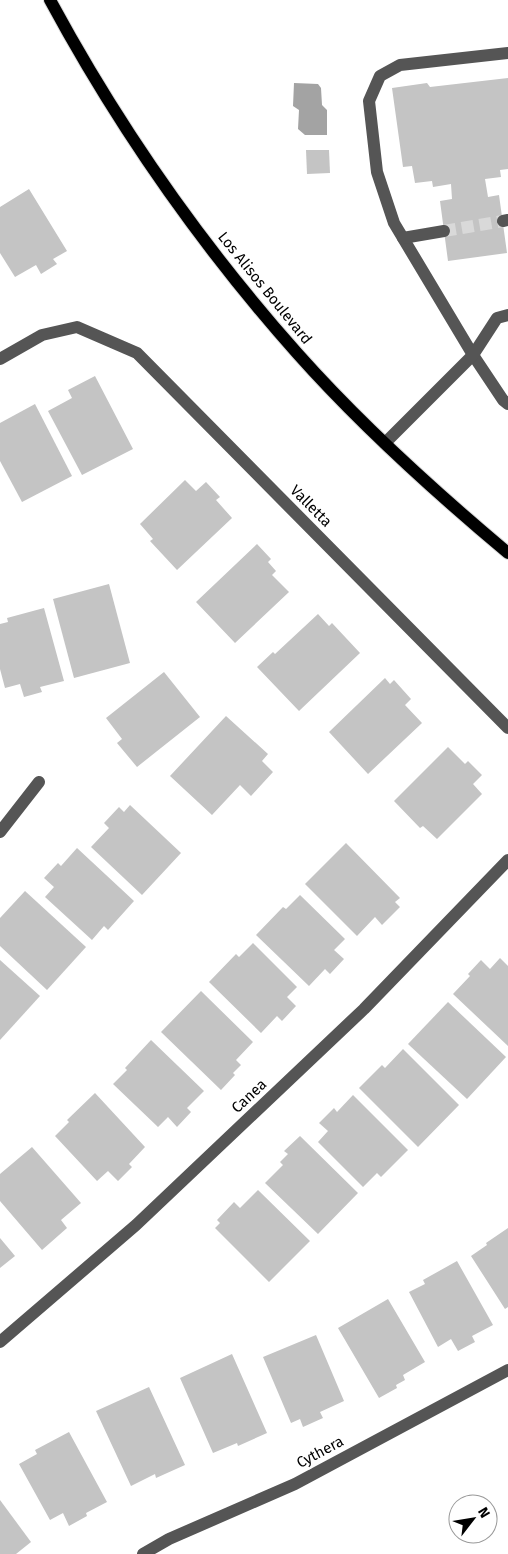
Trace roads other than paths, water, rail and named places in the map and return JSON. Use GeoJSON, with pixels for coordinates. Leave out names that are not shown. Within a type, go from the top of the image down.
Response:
{"type":"FeatureCollection","features":[{"type":"Feature","properties":{"kind":"main road","name":"Los Alisos Boulevard"},"geometry":{"type":"LineString","coordinates":[[50,0],[115,111],[189,219],[245,293],[298,354],[385,443],[458,511],[508,553]]}},
{"type":"Feature","properties":{"kind":"street"},"geometry":{"type":"LineString","coordinates":[[508,53],[400,65],[380,76],[369,101],[377,172],[394,223],[473,355],[503,400],[508,404]]}},
{"type":"Feature","properties":{"kind":"street"},"geometry":{"type":"LineString","coordinates":[[403,238],[444,231]]}},
{"type":"Feature","properties":{"kind":"street"},"geometry":{"type":"LineString","coordinates":[[385,443],[473,355],[497,318],[508,315]]}},
{"type":"Feature","properties":{"kind":"street","name":"Valletta"},"geometry":{"type":"LineString","coordinates":[[0,358],[42,335],[77,328],[137,353],[508,728]]}},
{"type":"Feature","properties":{"kind":"street"},"geometry":{"type":"LineString","coordinates":[[0,832],[39,782]]}},
{"type":"Feature","properties":{"kind":"street","name":"Canea"},"geometry":{"type":"LineString","coordinates":[[0,1342],[136,1226],[364,1009],[508,860]]}},
{"type":"Feature","properties":{"kind":"street","name":"Cythera"},"geometry":{"type":"LineString","coordinates":[[143,1554],[169,1539],[294,1484],[508,1370]]}},
{"type":"Feature","properties":{"kind":"tunnel"},"geometry":{"type":"LineString","coordinates":[[444,231],[503,221]]}}]}
